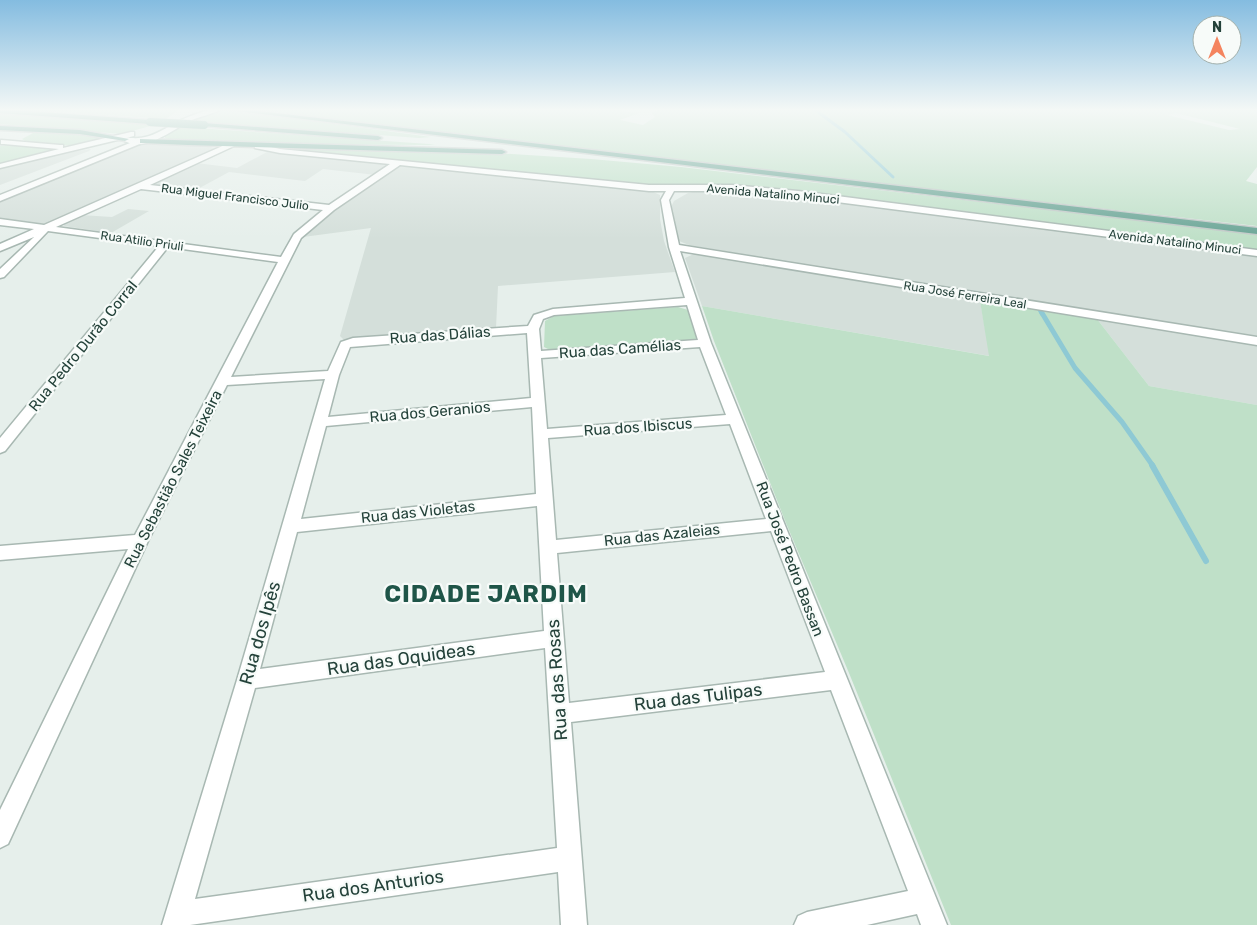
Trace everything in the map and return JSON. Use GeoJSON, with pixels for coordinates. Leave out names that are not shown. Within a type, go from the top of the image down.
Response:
{"type":"FeatureCollection","features":[{"type":"Feature","properties":{"kind":"main road"},"geometry":{"type":"LineString","coordinates":[[520,152],[638,159]]}},
{"type":"Feature","properties":{"kind":"main road"},"geometry":{"type":"LineString","coordinates":[[551,152],[638,159]]}},
{"type":"Feature","properties":{"kind":"main road"},"geometry":{"type":"LineString","coordinates":[[583,152],[1257,230]]}},
{"type":"Feature","properties":{"kind":"street"},"geometry":{"type":"LineString","coordinates":[[0,166],[63,152]]}},
{"type":"Feature","properties":{"kind":"street"},"geometry":{"type":"LineString","coordinates":[[27,177],[91,152]]}},
{"type":"Feature","properties":{"kind":"street"},"geometry":{"type":"LineString","coordinates":[[0,198],[115,152]]}},
{"type":"Feature","properties":{"kind":"street"},"geometry":{"type":"LineString","coordinates":[[0,248],[216,152]]}},
{"type":"Feature","properties":{"kind":"street","name":"Avenida Natalino Minuci"},"geometry":{"type":"LineString","coordinates":[[291,152],[671,189],[732,188],[798,194],[1257,253]]}},
{"type":"Feature","properties":{"kind":"street","name":"Rua Sebastião Sales Teixeira"},"geometry":{"type":"LineString","coordinates":[[0,836],[140,541],[298,236],[331,208],[398,163]]}},
{"type":"Feature","properties":{"kind":"street","name":"Rua Miguel Francisco Julio"},"geometry":{"type":"LineString","coordinates":[[139,186],[331,208]]}},
{"type":"Feature","properties":{"kind":"street","name":"Rua José Pedro Bassan"},"geometry":{"type":"LineString","coordinates":[[671,189],[665,200],[674,247],[705,343],[934,925]]}},
{"type":"Feature","properties":{"kind":"street","name":"Rua Atilio Priuli"},"geometry":{"type":"LineString","coordinates":[[0,222],[49,227],[165,245],[284,260]]}},
{"type":"Feature","properties":{"kind":"street"},"geometry":{"type":"LineString","coordinates":[[0,275],[49,227]]}},
{"type":"Feature","properties":{"kind":"street"},"geometry":{"type":"LineString","coordinates":[[0,257],[22,238]]}},
{"type":"Feature","properties":{"kind":"street","name":"Rua Pedro Durão Corral"},"geometry":{"type":"LineString","coordinates":[[0,448],[165,245]]}},
{"type":"Feature","properties":{"kind":"street","name":"Rua José Ferreira Leal"},"geometry":{"type":"LineString","coordinates":[[674,247],[1257,341]]}},
{"type":"Feature","properties":{"kind":"street","name":"Rua das Dálias"},"geometry":{"type":"LineString","coordinates":[[348,343],[536,323],[553,312],[692,301]]}},
{"type":"Feature","properties":{"kind":"street","name":"Rua das Rosas"},"geometry":{"type":"LineString","coordinates":[[536,323],[535,355],[574,925]]}},
{"type":"Feature","properties":{"kind":"street","name":"Rua dos Ipês"},"geometry":{"type":"LineString","coordinates":[[176,920],[247,680],[333,375],[348,343]]}},
{"type":"Feature","properties":{"kind":"street","name":"Rua das Camélias"},"geometry":{"type":"LineString","coordinates":[[535,355],[705,343]]}},
{"type":"Feature","properties":{"kind":"street"},"geometry":{"type":"LineString","coordinates":[[222,382],[333,375]]}},
{"type":"Feature","properties":{"kind":"street","name":"Rua dos Geranios"},"geometry":{"type":"LineString","coordinates":[[321,422],[538,402]]}},
{"type":"Feature","properties":{"kind":"street","name":"Rua dos Ibiscus"},"geometry":{"type":"LineString","coordinates":[[540,434],[735,419]]}},
{"type":"Feature","properties":{"kind":"street","name":"Rua das Violetas"},"geometry":{"type":"LineString","coordinates":[[291,526],[545,499]]}},
{"type":"Feature","properties":{"kind":"street","name":"Rua das Azaleias"},"geometry":{"type":"LineString","coordinates":[[548,547],[776,524]]}},
{"type":"Feature","properties":{"kind":"street"},"geometry":{"type":"LineString","coordinates":[[0,553],[140,541]]}},
{"type":"Feature","properties":{"kind":"street","name":"Rua das Oquideas"},"geometry":{"type":"LineString","coordinates":[[247,680],[554,638]]}},
{"type":"Feature","properties":{"kind":"street","name":"Rua das Tulipas"},"geometry":{"type":"LineString","coordinates":[[559,714],[837,680]]}},
{"type":"Feature","properties":{"kind":"street","name":"Rua dos Anturios"},"geometry":{"type":"LineString","coordinates":[[176,920],[569,858]]}},
{"type":"Feature","properties":{"kind":"street"},"geometry":{"type":"LineString","coordinates":[[807,925],[924,900]]}},
{"type":"Feature","properties":{"kind":"shaded area"},"geometry":{"type":"Polygon","coordinates":[[[72,152],[86,152],[0,185],[0,168],[72,152]]]}},
{"type":"Feature","properties":{"kind":"shaded area"},"geometry":{"type":"Polygon","coordinates":[[[121,152],[208,152],[54,222],[43,224],[0,218],[0,201],[121,152]]]}},
{"type":"Feature","properties":{"kind":"shaded area"},"geometry":{"type":"Polygon","coordinates":[[[267,152],[388,163],[389,166],[376,175],[323,169],[305,181],[229,172],[194,191],[150,186],[151,182],[196,163],[237,168],[267,152]]]}},
{"type":"Feature","properties":{"kind":"shaded area"},"geometry":{"type":"Polygon","coordinates":[[[408,166],[651,191],[660,195],[660,219],[664,241],[675,272],[498,286],[496,328],[344,340],[340,336],[371,228],[303,237],[335,209],[397,167],[408,166]]]}},
{"type":"Feature","properties":{"kind":"shaded area"},"geometry":{"type":"Polygon","coordinates":[[[703,190],[732,190],[796,195],[1257,255],[1257,336],[979,294],[689,245],[679,241],[671,207],[674,201],[688,193],[703,190]]]}},
{"type":"Feature","properties":{"kind":"shaded area"},"geometry":{"type":"Polygon","coordinates":[[[128,209],[149,211],[111,233],[64,226],[65,223],[81,215],[112,217],[128,209]]]}},
{"type":"Feature","properties":{"kind":"shaded area"},"geometry":{"type":"Polygon","coordinates":[[[694,254],[980,301],[990,356],[702,306],[685,258],[694,254]]]}},
{"type":"Feature","properties":{"kind":"shaded area"},"geometry":{"type":"Polygon","coordinates":[[[1097,319],[1257,345],[1257,405],[1149,386],[1097,319]]]}},
{"type":"Feature","properties":{"kind":"green space"},"geometry":{"type":"Polygon","coordinates":[[[0,152],[50,152],[0,165],[0,152]]]}},
{"type":"Feature","properties":{"kind":"green space"},"geometry":{"type":"Polygon","coordinates":[[[317,152],[482,152],[681,167],[1257,234],[1257,250],[732,185],[699,184],[668,187],[317,152]]]}},
{"type":"Feature","properties":{"kind":"green space"},"geometry":{"type":"Polygon","coordinates":[[[602,152],[1257,152],[1257,167],[1246,181],[1257,184],[1257,226],[602,152]]]}},
{"type":"Feature","properties":{"kind":"green space"},"geometry":{"type":"Polygon","coordinates":[[[980,301],[1097,319],[1149,386],[1257,405],[1257,925],[951,925],[786,523],[702,306],[989,356],[980,301]]]}},
{"type":"Feature","properties":{"kind":"green space"},"geometry":{"type":"Polygon","coordinates":[[[678,307],[688,310],[698,337],[694,341],[552,351],[544,347],[545,321],[554,316],[678,307]]]}},
{"type":"Feature","properties":{"kind":"waterway"},"geometry":{"type":"LineString","coordinates":[[867,152],[893,177]]}},
{"type":"Feature","properties":{"kind":"waterway"},"geometry":{"type":"LineString","coordinates":[[1038,307],[1042,314]]}},
{"type":"Feature","properties":{"kind":"waterway"},"geometry":{"type":"LineString","coordinates":[[1042,313],[1075,368],[1122,422],[1153,466]]}},
{"type":"Feature","properties":{"kind":"waterway"},"geometry":{"type":"LineString","coordinates":[[1152,465],[1206,561]]}},
{"type":"Feature","properties":{"kind":"district","name":"CIDADE JARDIM"},"geometry":{"type":"Point","coordinates":[486,594]}}]}
